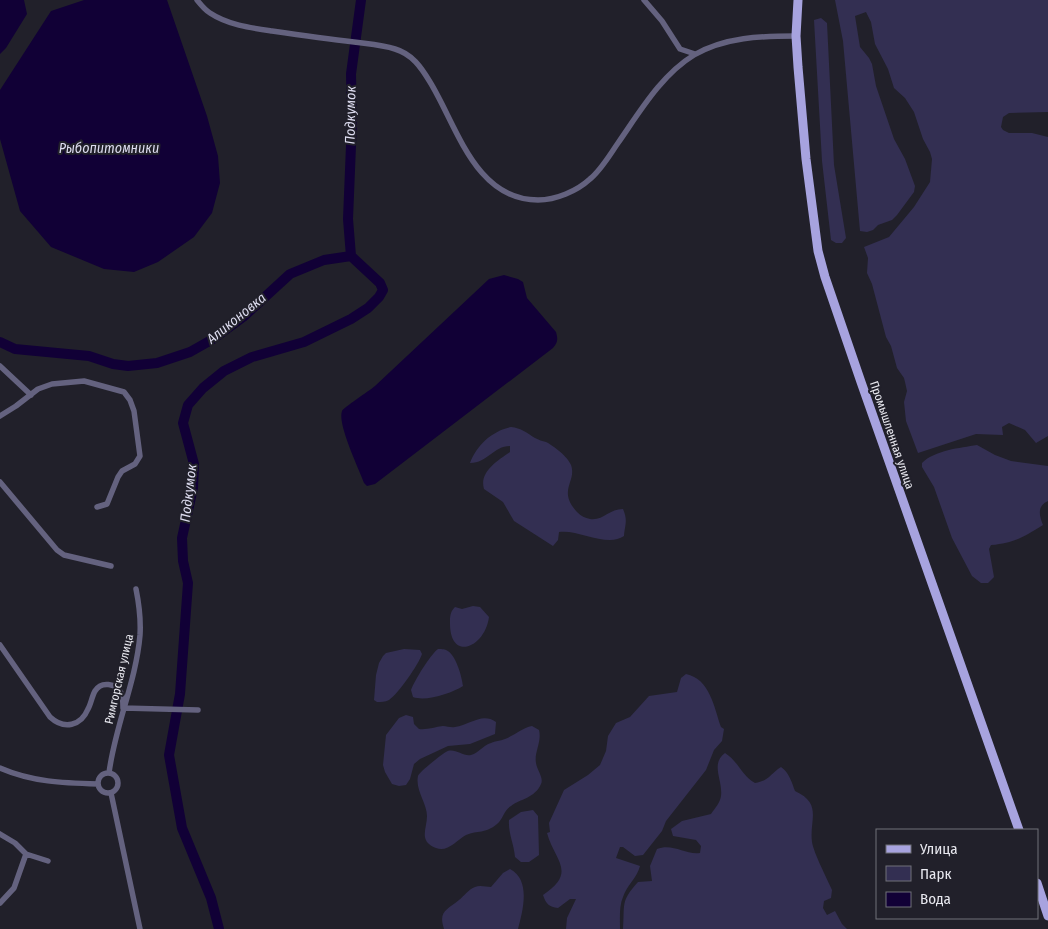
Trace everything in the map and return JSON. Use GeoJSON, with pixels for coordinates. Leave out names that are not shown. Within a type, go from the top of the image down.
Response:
{"type":"FeatureCollection","features":[{"type":"Feature","properties":{"kind":"main road","name":"Промышленная улица"},"geometry":{"type":"LineString","coordinates":[[798,0],[796,36],[798,67],[811,201],[818,251],[864,391],[1019,829]]}},
{"type":"Feature","properties":{"kind":"main road"},"geometry":{"type":"LineString","coordinates":[[1038,886],[1048,916]]}},
{"type":"Feature","properties":{"kind":"street"},"geometry":{"type":"LineString","coordinates":[[197,0],[209,13],[238,25],[373,45],[401,51],[414,59],[432,85],[470,156],[489,180],[501,190],[513,195],[524,199],[538,200],[564,195],[590,180],[660,84],[683,62],[695,54],[742,38],[796,36]]}},
{"type":"Feature","properties":{"kind":"street"},"geometry":{"type":"LineString","coordinates":[[644,0],[662,21],[680,49],[695,54]]}},
{"type":"Feature","properties":{"kind":"street"},"geometry":{"type":"LineString","coordinates":[[0,366],[31,395]]}},
{"type":"Feature","properties":{"kind":"street"},"geometry":{"type":"LineString","coordinates":[[0,416],[38,389],[52,384],[84,381],[124,392],[130,400],[136,424],[136,438],[140,456],[136,464],[122,471],[107,504],[98,507]]}},
{"type":"Feature","properties":{"kind":"street"},"geometry":{"type":"LineString","coordinates":[[0,482],[57,550],[64,555],[111,566]]}},
{"type":"Feature","properties":{"kind":"street","name":"Римгорская улица"},"geometry":{"type":"LineString","coordinates":[[109,773],[112,752],[130,687],[140,635],[140,609],[136,589]]}},
{"type":"Feature","properties":{"kind":"street"},"geometry":{"type":"LineString","coordinates":[[0,645],[50,717],[62,725],[70,725],[84,717],[95,690],[101,686],[109,685],[116,687],[121,694],[123,708],[198,710]]}},
{"type":"Feature","properties":{"kind":"street"},"geometry":{"type":"LineString","coordinates":[[0,768],[32,780],[55,783],[98,784]]}},
{"type":"Feature","properties":{"kind":"street"},"geometry":{"type":"LineString","coordinates":[[109,773],[115,776],[118,782],[116,789],[111,793],[102,792],[98,784],[101,776],[109,773]]}},
{"type":"Feature","properties":{"kind":"street"},"geometry":{"type":"LineString","coordinates":[[111,793],[140,929]]}},
{"type":"Feature","properties":{"kind":"street"},"geometry":{"type":"LineString","coordinates":[[0,834],[15,843],[26,854],[48,861]]}},
{"type":"Feature","properties":{"kind":"street"},"geometry":{"type":"LineString","coordinates":[[0,903],[14,888],[26,854]]}},
{"type":"Feature","properties":{"kind":"green space"},"geometry":{"type":"Polygon","coordinates":[[[835,0],[1048,0],[1048,112],[1009,113],[1003,117],[1001,127],[1009,133],[1032,133],[1048,137],[1048,436],[1036,443],[1025,430],[1009,423],[1002,427],[1003,435],[976,434],[918,453],[906,421],[904,402],[907,391],[904,378],[897,368],[891,346],[886,337],[872,284],[867,273],[868,258],[864,247],[889,237],[914,207],[930,182],[932,159],[914,112],[905,98],[894,88],[888,69],[875,44],[871,22],[866,12],[855,16],[860,47],[872,64],[876,86],[894,139],[905,159],[915,186],[914,192],[892,220],[878,225],[873,230],[867,232],[860,231],[843,41],[835,0]]]}},
{"type":"Feature","properties":{"kind":"green space"},"geometry":{"type":"Polygon","coordinates":[[[821,18],[827,23],[834,165],[846,238],[842,243],[836,243],[831,240],[822,161],[814,20],[821,18]]]}},
{"type":"Feature","properties":{"kind":"green space"},"geometry":{"type":"Polygon","coordinates":[[[511,427],[546,442],[567,459],[572,471],[568,498],[580,515],[595,519],[623,509],[626,520],[624,536],[609,540],[575,533],[559,532],[558,540],[553,546],[514,521],[503,502],[484,489],[483,483],[484,477],[490,468],[510,452],[510,446],[499,449],[481,460],[470,463],[477,450],[486,440],[492,435],[511,427]]]}},
{"type":"Feature","properties":{"kind":"green space"},"geometry":{"type":"Polygon","coordinates":[[[977,445],[1011,461],[1048,466],[1048,501],[1042,505],[1040,511],[1043,525],[1019,539],[991,545],[989,549],[994,577],[988,583],[981,583],[972,576],[952,538],[934,487],[922,467],[922,463],[934,455],[948,450],[977,445]]]}},
{"type":"Feature","properties":{"kind":"green space"},"geometry":{"type":"Polygon","coordinates":[[[473,606],[480,607],[489,617],[486,628],[475,643],[461,646],[455,642],[451,634],[451,613],[455,607],[462,609],[473,606]]]}},
{"type":"Feature","properties":{"kind":"green space"},"geometry":{"type":"Polygon","coordinates":[[[404,649],[420,650],[422,654],[417,665],[393,697],[387,701],[377,702],[374,700],[379,663],[386,653],[404,649]]]}},
{"type":"Feature","properties":{"kind":"green space"},"geometry":{"type":"Polygon","coordinates":[[[438,649],[450,652],[453,656],[460,672],[463,686],[439,696],[413,697],[411,690],[416,680],[438,649]]]}},
{"type":"Feature","properties":{"kind":"green space"},"geometry":{"type":"Polygon","coordinates":[[[686,674],[701,682],[710,695],[721,727],[724,729],[722,741],[714,750],[706,770],[666,821],[662,831],[643,855],[635,856],[623,847],[620,847],[616,858],[640,866],[622,901],[620,929],[566,929],[567,918],[576,899],[570,899],[558,908],[548,905],[543,895],[554,887],[561,872],[561,866],[547,833],[550,832],[549,823],[564,790],[600,765],[606,751],[608,736],[616,723],[630,717],[649,696],[677,692],[681,678],[686,674]]]}},
{"type":"Feature","properties":{"kind":"green space"},"geometry":{"type":"Polygon","coordinates":[[[406,715],[413,717],[414,724],[419,729],[443,726],[454,727],[476,720],[491,719],[496,722],[495,734],[470,744],[448,746],[420,759],[414,764],[410,779],[406,785],[399,786],[392,784],[383,765],[386,735],[399,718],[406,715]]]}},
{"type":"Feature","properties":{"kind":"green space"},"geometry":{"type":"Polygon","coordinates":[[[532,726],[539,730],[540,734],[536,759],[542,782],[538,789],[509,808],[493,827],[485,831],[466,835],[444,849],[430,845],[425,838],[427,816],[418,786],[419,774],[446,752],[452,751],[471,755],[488,744],[505,739],[532,726]]]}},
{"type":"Feature","properties":{"kind":"green space"},"geometry":{"type":"Polygon","coordinates":[[[725,753],[755,783],[766,779],[781,767],[788,775],[795,791],[809,801],[813,813],[813,847],[832,890],[831,898],[824,901],[823,908],[827,915],[835,911],[847,929],[623,929],[624,904],[628,894],[638,882],[652,881],[650,866],[657,849],[668,847],[700,853],[701,846],[696,840],[673,836],[671,829],[682,821],[711,814],[716,808],[721,796],[718,762],[725,753]]]}},
{"type":"Feature","properties":{"kind":"green space"},"geometry":{"type":"Polygon","coordinates":[[[533,810],[538,816],[539,855],[529,862],[521,862],[515,857],[509,820],[521,812],[533,810]]]}},
{"type":"Feature","properties":{"kind":"green space"},"geometry":{"type":"Polygon","coordinates":[[[510,869],[517,874],[523,888],[523,905],[518,929],[444,929],[442,918],[447,909],[473,888],[479,886],[491,887],[503,873],[510,869]]]}},
{"type":"Feature","properties":{"kind":"water"},"geometry":{"type":"Polygon","coordinates":[[[0,0],[24,0],[27,14],[6,48],[0,54],[0,0]]]}},
{"type":"Feature","properties":{"kind":"water","name":"Рыбопитомники"},"geometry":{"type":"Polygon","coordinates":[[[84,0],[167,0],[207,116],[218,156],[220,183],[212,213],[194,237],[158,262],[134,272],[104,269],[51,247],[20,211],[0,139],[0,90],[51,11],[84,0]]]}},
{"type":"Feature","properties":{"kind":"water"},"geometry":{"type":"Polygon","coordinates":[[[504,275],[523,282],[527,298],[556,332],[557,340],[555,346],[375,484],[367,486],[364,483],[345,436],[341,417],[342,411],[375,386],[489,279],[504,275]]]}},
{"type":"Feature","properties":{"kind":"waterway","name":"Подкумок"},"geometry":{"type":"LineString","coordinates":[[219,929],[211,898],[182,828],[169,755],[180,694],[188,583],[183,561],[182,538],[193,488],[194,464],[183,423],[188,405],[203,388],[224,371],[252,357],[304,342],[351,319],[368,308],[383,290],[380,283],[351,256],[348,219],[352,121],[351,74],[361,0]]}},
{"type":"Feature","properties":{"kind":"waterway","name":"Аликоновка"},"geometry":{"type":"LineString","coordinates":[[0,342],[15,349],[89,356],[113,364],[128,366],[157,363],[190,352],[213,339],[243,317],[290,274],[324,260],[351,256]]}}]}
